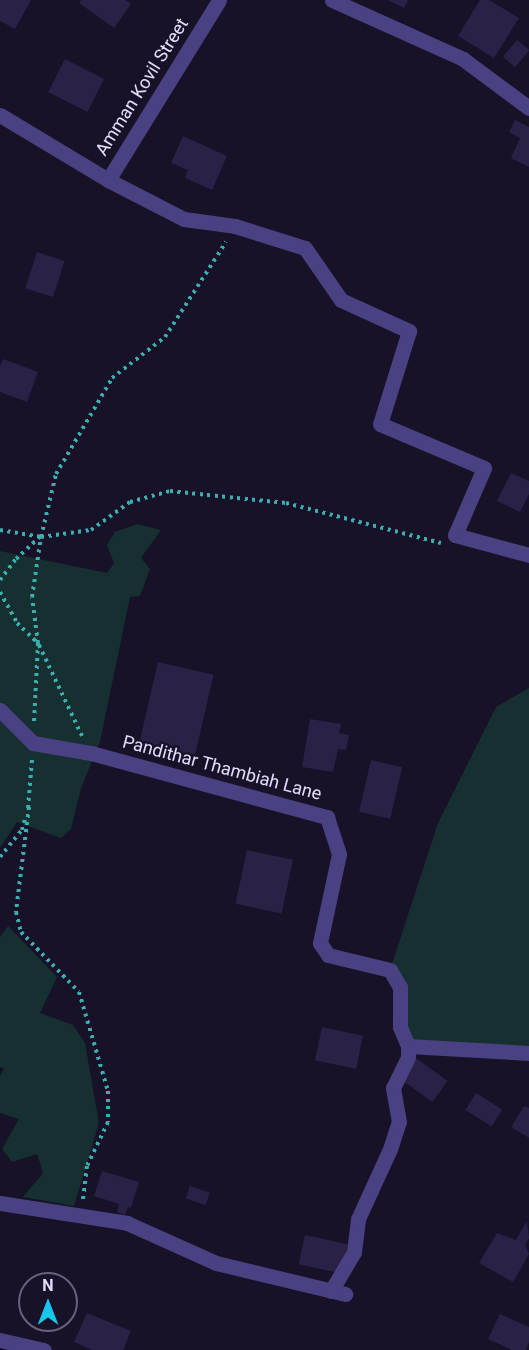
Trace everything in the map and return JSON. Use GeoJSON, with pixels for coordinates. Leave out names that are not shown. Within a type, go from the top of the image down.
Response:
{"type":"FeatureCollection","features":[{"type":"Feature","properties":{"kind":"street","name":"Amman Kovil Street"},"geometry":{"type":"LineString","coordinates":[[0,115],[108,180],[219,0]]}},
{"type":"Feature","properties":{"kind":"street"},"geometry":{"type":"LineString","coordinates":[[332,0],[463,58],[529,108]]}},
{"type":"Feature","properties":{"kind":"street"},"geometry":{"type":"LineString","coordinates":[[108,180],[184,219],[235,226],[304,248],[341,300],[409,331],[380,424],[484,468],[454,535],[529,555]]}},
{"type":"Feature","properties":{"kind":"street","name":"Pandithar Thambiah Lane"},"geometry":{"type":"LineString","coordinates":[[0,710],[33,742],[91,753],[327,817],[339,854],[320,942],[328,955],[390,970],[400,987],[400,1027],[408,1046]]}},
{"type":"Feature","properties":{"kind":"street"},"geometry":{"type":"LineString","coordinates":[[0,1203],[127,1223],[216,1263],[338,1292],[354,1252],[358,1219],[399,1122],[393,1088],[408,1057],[408,1046],[529,1053]]}},
{"type":"Feature","properties":{"kind":"street"},"geometry":{"type":"LineString","coordinates":[[0,1340],[44,1350]]}},
{"type":"Feature","properties":{"kind":"path"},"geometry":{"type":"LineString","coordinates":[[91,753],[38,643],[32,597],[41,537],[56,474],[112,378],[165,337],[235,226]]}},
{"type":"Feature","properties":{"kind":"path"},"geometry":{"type":"LineString","coordinates":[[0,530],[41,537],[91,530],[130,502],[170,491],[286,503],[440,544],[454,535]]}},
{"type":"Feature","properties":{"kind":"path"},"geometry":{"type":"LineString","coordinates":[[0,580],[16,559],[41,537]]}},
{"type":"Feature","properties":{"kind":"path"},"geometry":{"type":"LineString","coordinates":[[28,807],[16,912],[21,932],[79,992],[108,1091],[108,1122],[87,1166],[82,1216]]}},
{"type":"Feature","properties":{"kind":"green space"},"geometry":{"type":"Polygon","coordinates":[[[137,524],[161,530],[141,558],[150,569],[140,596],[130,597],[100,742],[81,788],[71,829],[61,838],[17,822],[0,848],[0,551],[107,573],[114,563],[107,545],[115,532],[137,524]]]}},
{"type":"Feature","properties":{"kind":"green space"},"geometry":{"type":"Polygon","coordinates":[[[529,688],[529,1053],[408,1046],[390,970],[438,823],[496,707],[529,688]]]}},
{"type":"Feature","properties":{"kind":"green space"},"geometry":{"type":"Polygon","coordinates":[[[8,926],[57,977],[40,1013],[73,1025],[85,1043],[99,1123],[74,1206],[23,1197],[43,1173],[37,1154],[12,1162],[2,1149],[19,1119],[0,1113],[0,1076],[4,1069],[0,1067],[0,937],[8,926]]]}},
{"type":"Feature","properties":{"kind":"building"},"geometry":{"type":"Polygon","coordinates":[[[0,0],[31,0],[15,29],[0,21],[0,0]]]}},
{"type":"Feature","properties":{"kind":"building"},"geometry":{"type":"Polygon","coordinates":[[[81,0],[125,0],[131,4],[114,28],[79,3],[81,0]]]}},
{"type":"Feature","properties":{"kind":"building"},"geometry":{"type":"Polygon","coordinates":[[[388,0],[408,0],[404,8],[388,0]]]}},
{"type":"Feature","properties":{"kind":"building"},"geometry":{"type":"Polygon","coordinates":[[[480,0],[489,0],[519,18],[494,58],[458,36],[480,0]]]}},
{"type":"Feature","properties":{"kind":"building"},"geometry":{"type":"Polygon","coordinates":[[[517,40],[529,51],[515,67],[503,57],[517,40]]]}},
{"type":"Feature","properties":{"kind":"building"},"geometry":{"type":"Polygon","coordinates":[[[65,59],[104,79],[87,112],[48,92],[65,59]]]}},
{"type":"Feature","properties":{"kind":"building"},"geometry":{"type":"Polygon","coordinates":[[[515,120],[529,127],[529,167],[511,158],[520,138],[509,132],[515,120]]]}},
{"type":"Feature","properties":{"kind":"building"},"geometry":{"type":"Polygon","coordinates":[[[183,136],[227,156],[212,190],[185,178],[188,170],[171,163],[183,136]]]}},
{"type":"Feature","properties":{"kind":"building"},"geometry":{"type":"Polygon","coordinates":[[[37,252],[65,261],[53,297],[25,288],[37,252]]]}},
{"type":"Feature","properties":{"kind":"building"},"geometry":{"type":"Polygon","coordinates":[[[3,359],[38,372],[27,402],[0,392],[0,366],[3,359]]]}},
{"type":"Feature","properties":{"kind":"building"},"geometry":{"type":"Polygon","coordinates":[[[511,473],[529,481],[529,494],[520,512],[497,501],[511,473]]]}},
{"type":"Feature","properties":{"kind":"building"},"geometry":{"type":"Polygon","coordinates":[[[158,662],[214,675],[195,756],[139,743],[158,662]]]}},
{"type":"Feature","properties":{"kind":"building"},"geometry":{"type":"Polygon","coordinates":[[[310,719],[341,724],[339,733],[349,735],[346,750],[338,749],[333,772],[302,767],[310,719]]]}},
{"type":"Feature","properties":{"kind":"building"},"geometry":{"type":"Polygon","coordinates":[[[371,760],[402,767],[390,819],[359,812],[371,760]]]}},
{"type":"Feature","properties":{"kind":"building"},"geometry":{"type":"Polygon","coordinates":[[[247,850],[293,860],[282,914],[236,904],[247,850]]]}},
{"type":"Feature","properties":{"kind":"building"},"geometry":{"type":"Polygon","coordinates":[[[322,1027],[363,1036],[356,1069],[315,1060],[322,1027]]]}},
{"type":"Feature","properties":{"kind":"building"},"geometry":{"type":"Polygon","coordinates":[[[416,1058],[448,1081],[432,1102],[401,1079],[416,1058]]]}},
{"type":"Feature","properties":{"kind":"building"},"geometry":{"type":"Polygon","coordinates":[[[476,1093],[502,1109],[492,1126],[465,1110],[476,1093]]]}},
{"type":"Feature","properties":{"kind":"building"},"geometry":{"type":"Polygon","coordinates":[[[524,1106],[529,1108],[529,1138],[511,1127],[524,1106]]]}},
{"type":"Feature","properties":{"kind":"building"},"geometry":{"type":"Polygon","coordinates":[[[102,1171],[139,1182],[131,1208],[128,1207],[125,1215],[117,1212],[119,1204],[94,1196],[102,1171]]]}},
{"type":"Feature","properties":{"kind":"building"},"geometry":{"type":"Polygon","coordinates":[[[190,1186],[210,1193],[206,1205],[186,1198],[190,1186]]]}},
{"type":"Feature","properties":{"kind":"building"},"geometry":{"type":"Polygon","coordinates":[[[527,1221],[529,1238],[525,1245],[529,1254],[513,1282],[479,1263],[497,1233],[516,1240],[527,1221]]]}},
{"type":"Feature","properties":{"kind":"building"},"geometry":{"type":"Polygon","coordinates":[[[305,1235],[348,1244],[342,1273],[299,1264],[305,1235]]]}},
{"type":"Feature","properties":{"kind":"building"},"geometry":{"type":"Polygon","coordinates":[[[87,1313],[131,1331],[123,1350],[92,1350],[74,1342],[87,1313]]]}},
{"type":"Feature","properties":{"kind":"building"},"geometry":{"type":"Polygon","coordinates":[[[500,1314],[529,1327],[529,1342],[526,1350],[512,1350],[488,1339],[500,1314]]]}}]}
